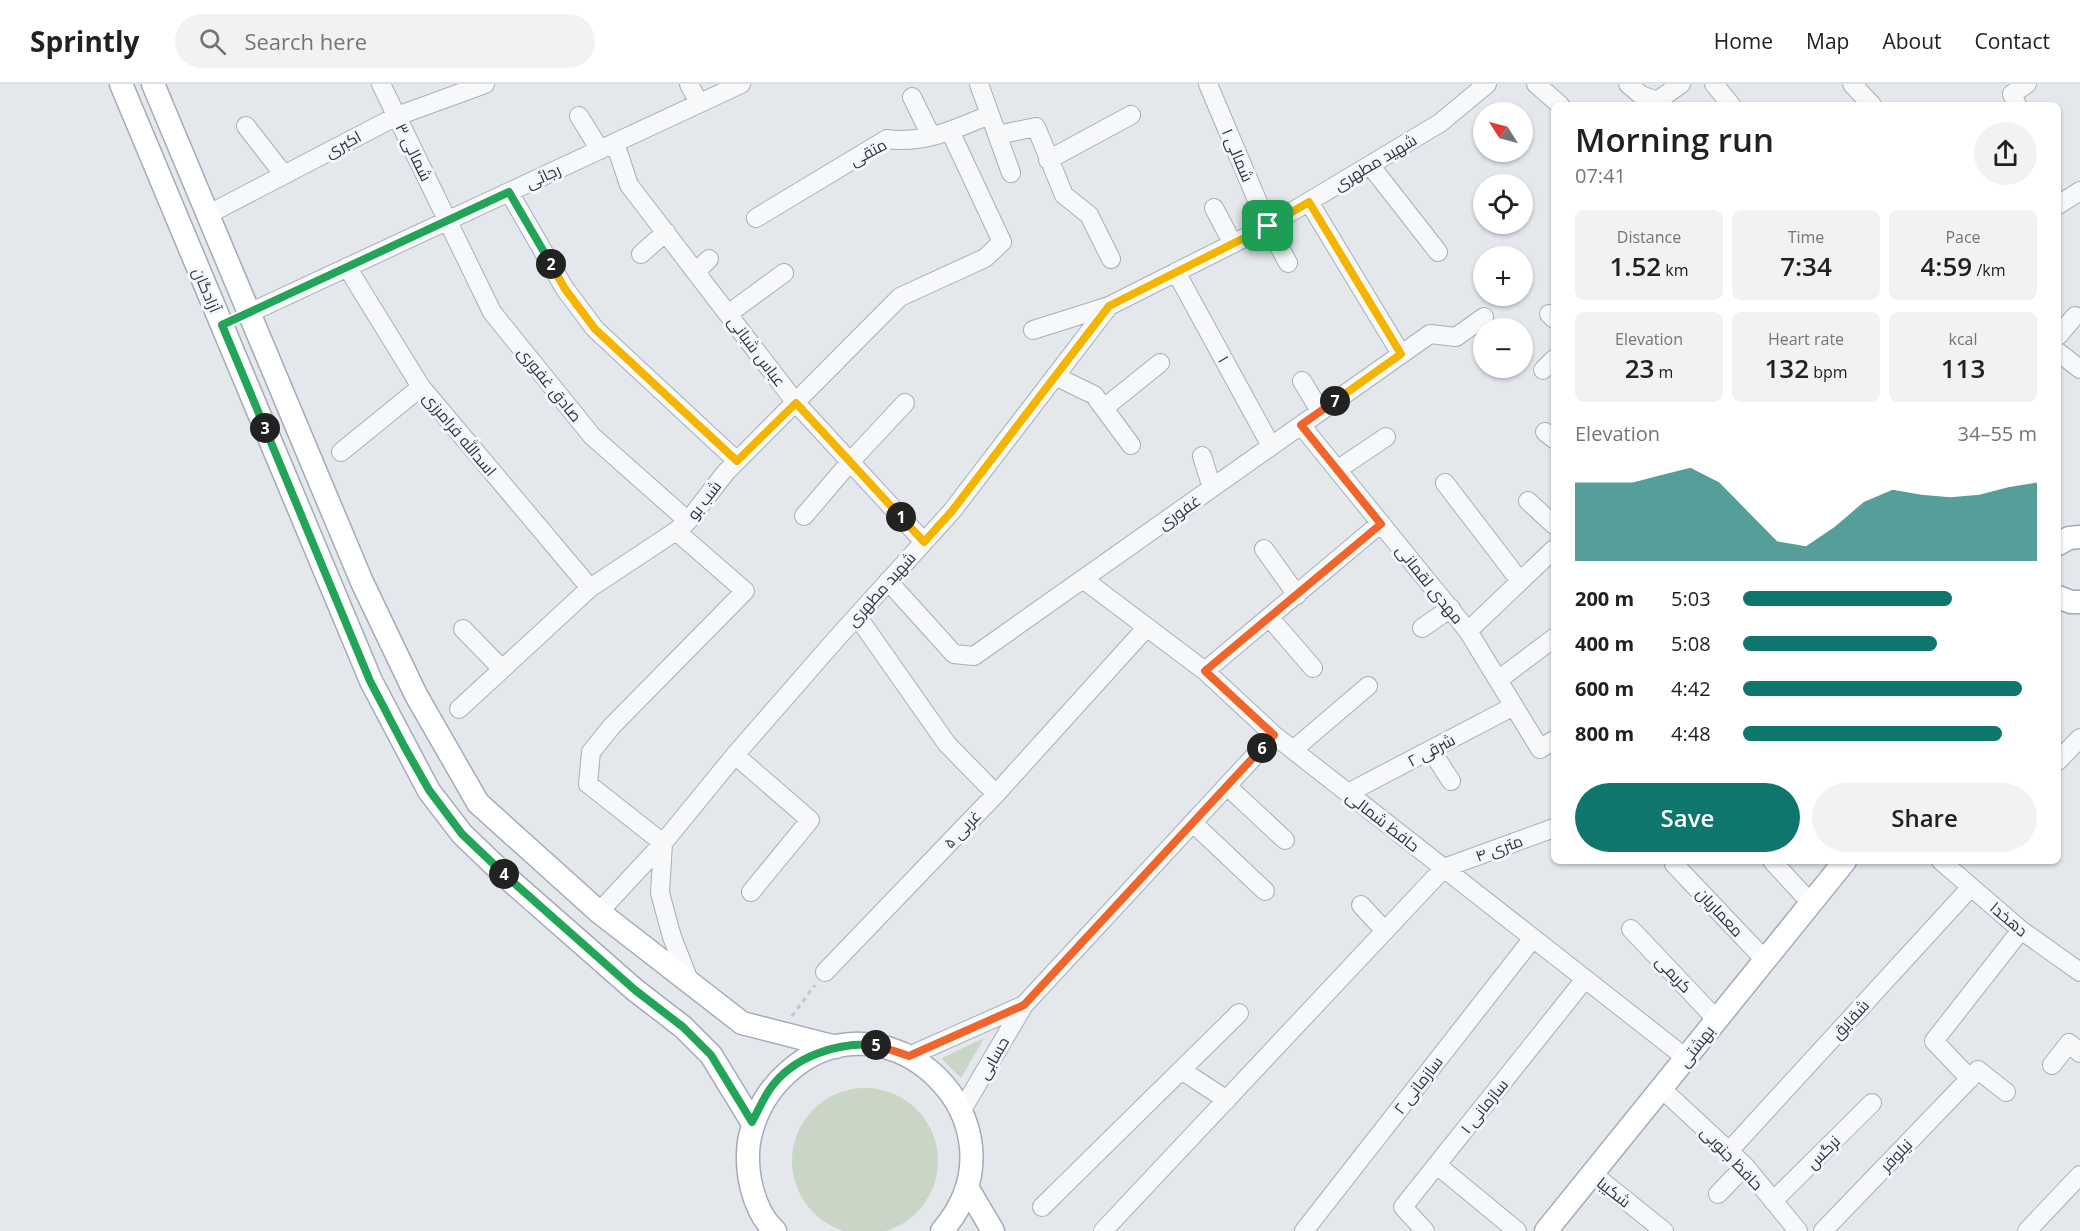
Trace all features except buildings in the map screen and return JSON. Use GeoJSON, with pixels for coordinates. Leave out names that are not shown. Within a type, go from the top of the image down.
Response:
{"type":"FeatureCollection","features":[{"type":"Feature","properties":{"kind":"main road","name":"آزادگان"},"geometry":{"type":"LineString","coordinates":[[121,84],[370,681],[429,790],[462,834],[512,882],[635,990],[683,1027],[711,1055],[752,1122]]}},
{"type":"Feature","properties":{"kind":"main road"},"geometry":{"type":"LineString","coordinates":[[153,84],[247,314],[367,592],[416,695],[478,803],[599,912],[742,1023],[836,1047],[874,1045],[909,1056],[940,1078],[962,1110],[970,1136],[972,1161],[968,1187],[954,1217],[942,1231]]}},
{"type":"Feature","properties":{"kind":"main road"},"geometry":{"type":"LineString","coordinates":[[222,325],[247,314]]}},
{"type":"Feature","properties":{"kind":"main road","name":"بهشتی"},"geometry":{"type":"LineString","coordinates":[[1546,1231],[1843,864]]}},
{"type":"Feature","properties":{"kind":"main road"},"geometry":{"type":"LineString","coordinates":[[775,1231],[753,1195],[747,1159],[752,1122],[771,1088],[785,1074],[800,1061],[836,1047]]}},
{"type":"Feature","properties":{"kind":"main road"},"geometry":{"type":"LineString","coordinates":[[968,1187],[993,1231]]}},
{"type":"Feature","properties":{"kind":"street","name":"۳ شمالی"},"geometry":{"type":"LineString","coordinates":[[381,84],[447,221]]}},
{"type":"Feature","properties":{"kind":"street"},"geometry":{"type":"LineString","coordinates":[[689,84],[699,104]]}},
{"type":"Feature","properties":{"kind":"street","name":"رجائی"},"geometry":{"type":"LineString","coordinates":[[247,314],[741,84]]}},
{"type":"Feature","properties":{"kind":"street"},"geometry":{"type":"LineString","coordinates":[[979,84],[1011,173]]}},
{"type":"Feature","properties":{"kind":"street","name":"۱ شمالی"},"geometry":{"type":"LineString","coordinates":[[1208,84],[1268,226],[1288,263]]}},
{"type":"Feature","properties":{"kind":"street","name":"شهید مطهری"},"geometry":{"type":"LineString","coordinates":[[599,912],[663,843],[735,755],[952,511],[1109,306],[1268,226],[1309,202],[1440,123],[1487,84]]}},
{"type":"Feature","properties":{"kind":"street"},"geometry":{"type":"LineString","coordinates":[[1536,84],[1557,102]]}},
{"type":"Feature","properties":{"kind":"street"},"geometry":{"type":"LineString","coordinates":[[1628,84],[1641,95],[1657,101],[1681,84]]}},
{"type":"Feature","properties":{"kind":"street"},"geometry":{"type":"LineString","coordinates":[[1714,84],[1729,102]]}},
{"type":"Feature","properties":{"kind":"street"},"geometry":{"type":"LineString","coordinates":[[1852,84],[1869,102]]}},
{"type":"Feature","properties":{"kind":"street"},"geometry":{"type":"LineString","coordinates":[[2016,102],[2012,94],[2027,84]]}},
{"type":"Feature","properties":{"kind":"street","name":"اکبری"},"geometry":{"type":"LineString","coordinates":[[207,215],[397,116],[482,85]]}},
{"type":"Feature","properties":{"kind":"street"},"geometry":{"type":"LineString","coordinates":[[912,97],[931,136]]}},
{"type":"Feature","properties":{"kind":"street","name":"متقی"},"geometry":{"type":"LineString","coordinates":[[756,218],[887,139],[909,142],[950,131],[989,115]]}},
{"type":"Feature","properties":{"kind":"street"},"geometry":{"type":"LineString","coordinates":[[1048,160],[1131,115]]}},
{"type":"Feature","properties":{"kind":"street","name":"عباس شبانی"},"geometry":{"type":"LineString","coordinates":[[579,116],[607,146],[629,185],[666,232],[702,266],[728,314],[796,403],[924,542]]}},
{"type":"Feature","properties":{"kind":"street"},"geometry":{"type":"LineString","coordinates":[[246,126],[284,175]]}},
{"type":"Feature","properties":{"kind":"street"},"geometry":{"type":"LineString","coordinates":[[997,135],[1036,128],[1064,195],[1089,215],[1111,259]]}},
{"type":"Feature","properties":{"kind":"street","name":"شب بو"},"geometry":{"type":"LineString","coordinates":[[663,843],[588,784],[591,752],[612,726],[745,591],[682,526],[737,461],[900,297],[985,258],[1002,242],[950,131]]}},
{"type":"Feature","properties":{"kind":"street"},"geometry":{"type":"LineString","coordinates":[[1370,165],[1438,252]]}},
{"type":"Feature","properties":{"kind":"street"},"geometry":{"type":"LineString","coordinates":[[2061,204],[2080,191]]}},
{"type":"Feature","properties":{"kind":"street"},"geometry":{"type":"LineString","coordinates":[[509,192],[565,289],[595,329],[737,461]]}},
{"type":"Feature","properties":{"kind":"street"},"geometry":{"type":"LineString","coordinates":[[1309,202],[1401,354]]}},
{"type":"Feature","properties":{"kind":"street"},"geometry":{"type":"LineString","coordinates":[[1214,208],[1233,244]]}},
{"type":"Feature","properties":{"kind":"street","name":"صادق غفوری"},"geometry":{"type":"LineString","coordinates":[[447,221],[492,312],[592,436],[682,526]]}},
{"type":"Feature","properties":{"kind":"street"},"geometry":{"type":"LineString","coordinates":[[641,254],[666,232]]}},
{"type":"Feature","properties":{"kind":"street","name":"اسدالله فرامرزی"},"geometry":{"type":"LineString","coordinates":[[347,267],[421,387],[590,588]]}},
{"type":"Feature","properties":{"kind":"street","name":"۱"},"geometry":{"type":"LineString","coordinates":[[1176,272],[1271,446]]}},
{"type":"Feature","properties":{"kind":"street"},"geometry":{"type":"LineString","coordinates":[[728,314],[784,273]]}},
{"type":"Feature","properties":{"kind":"street"},"geometry":{"type":"LineString","coordinates":[[1033,330],[1109,306]]}},
{"type":"Feature","properties":{"kind":"street"},"geometry":{"type":"LineString","coordinates":[[2061,332],[2075,316]]}},
{"type":"Feature","properties":{"kind":"street","name":"غفوری"},"geometry":{"type":"LineString","coordinates":[[888,581],[954,654],[974,656],[1430,334],[1456,337],[1484,317]]}},
{"type":"Feature","properties":{"kind":"street"},"geometry":{"type":"LineString","coordinates":[[2061,354],[2080,369]]}},
{"type":"Feature","properties":{"kind":"street"},"geometry":{"type":"LineString","coordinates":[[1104,408],[1160,363]]}},
{"type":"Feature","properties":{"kind":"street"},"geometry":{"type":"LineString","coordinates":[[1055,376],[1094,394],[1131,445]]}},
{"type":"Feature","properties":{"kind":"street"},"geometry":{"type":"LineString","coordinates":[[1302,381],[1320,411]]}},
{"type":"Feature","properties":{"kind":"street"},"geometry":{"type":"LineString","coordinates":[[342,452],[421,387]]}},
{"type":"Feature","properties":{"kind":"street"},"geometry":{"type":"LineString","coordinates":[[804,516],[904,403]]}},
{"type":"Feature","properties":{"kind":"street","name":"مهدی لقمانی"},"geometry":{"type":"LineString","coordinates":[[1301,425],[1451,608],[1468,631],[1514,706],[1547,744]]}},
{"type":"Feature","properties":{"kind":"street"},"geometry":{"type":"LineString","coordinates":[[1337,470],[1386,437]]}},
{"type":"Feature","properties":{"kind":"street"},"geometry":{"type":"LineString","coordinates":[[1202,456],[1212,488]]}},
{"type":"Feature","properties":{"kind":"street"},"geometry":{"type":"LineString","coordinates":[[1445,483],[1520,581]]}},
{"type":"Feature","properties":{"kind":"street"},"geometry":{"type":"LineString","coordinates":[[1528,501],[1551,522]]}},
{"type":"Feature","properties":{"kind":"street"},"geometry":{"type":"LineString","coordinates":[[1205,671],[1381,524]]}},
{"type":"Feature","properties":{"kind":"street"},"geometry":{"type":"LineString","coordinates":[[459,709],[590,588],[682,526]]}},
{"type":"Feature","properties":{"kind":"street"},"geometry":{"type":"LineString","coordinates":[[1264,549],[1296,595]]}},
{"type":"Feature","properties":{"kind":"street","name":"مهدی لقمانی"},"geometry":{"type":"LineString","coordinates":[[1468,631],[1551,552]]}},
{"type":"Feature","properties":{"kind":"street","name":"حافظ شمالی"},"geometry":{"type":"LineString","coordinates":[[1083,579],[1205,671],[1274,735],[1686,1059]]}},
{"type":"Feature","properties":{"kind":"street"},"geometry":{"type":"LineString","coordinates":[[1422,628],[1451,608]]}},
{"type":"Feature","properties":{"kind":"street"},"geometry":{"type":"LineString","coordinates":[[857,616],[947,744],[996,794]]}},
{"type":"Feature","properties":{"kind":"street"},"geometry":{"type":"LineString","coordinates":[[1269,617],[1313,668]]}},
{"type":"Feature","properties":{"kind":"street","name":"۵ غربی"},"geometry":{"type":"LineString","coordinates":[[825,972],[996,794],[1147,627]]}},
{"type":"Feature","properties":{"kind":"street"},"geometry":{"type":"LineString","coordinates":[[463,629],[502,669]]}},
{"type":"Feature","properties":{"kind":"street"},"geometry":{"type":"LineString","coordinates":[[1498,680],[1551,640]]}},
{"type":"Feature","properties":{"kind":"street"},"geometry":{"type":"LineString","coordinates":[[1293,750],[1368,686]]}},
{"type":"Feature","properties":{"kind":"street","name":"۲ شرقی"},"geometry":{"type":"LineString","coordinates":[[1348,793],[1514,706]]}},
{"type":"Feature","properties":{"kind":"street","name":"حسابی"},"geometry":{"type":"LineString","coordinates":[[962,1110],[1024,1005],[1274,735]]}},
{"type":"Feature","properties":{"kind":"street"},"geometry":{"type":"LineString","coordinates":[[2061,758],[2080,738]]}},
{"type":"Feature","properties":{"kind":"street"},"geometry":{"type":"LineString","coordinates":[[1431,750],[1451,781]]}},
{"type":"Feature","properties":{"kind":"street"},"geometry":{"type":"LineString","coordinates":[[735,755],[810,820],[751,892]]}},
{"type":"Feature","properties":{"kind":"street"},"geometry":{"type":"LineString","coordinates":[[1227,786],[1285,840]]}},
{"type":"Feature","properties":{"kind":"street"},"geometry":{"type":"LineString","coordinates":[[1193,823],[1265,891]]}},
{"type":"Feature","properties":{"kind":"street","name":"۴ متری"},"geometry":{"type":"LineString","coordinates":[[1444,868],[1551,829]]}},
{"type":"Feature","properties":{"kind":"street"},"geometry":{"type":"LineString","coordinates":[[663,843],[660,893],[672,937],[690,983]]}},
{"type":"Feature","properties":{"kind":"street","name":"معماریان"},"geometry":{"type":"LineString","coordinates":[[1674,864],[1765,960]]}},
{"type":"Feature","properties":{"kind":"street"},"geometry":{"type":"LineString","coordinates":[[1776,864],[1811,903]]}},
{"type":"Feature","properties":{"kind":"street","name":"دهخدا"},"geometry":{"type":"LineString","coordinates":[[1952,864],[1971,887],[2020,930],[2080,972]]}},
{"type":"Feature","properties":{"kind":"street"},"geometry":{"type":"LineString","coordinates":[[1103,1231],[1444,868]]}},
{"type":"Feature","properties":{"kind":"street","name":"شقایق"},"geometry":{"type":"LineString","coordinates":[[1729,1151],[1971,887]]}},
{"type":"Feature","properties":{"kind":"street"},"geometry":{"type":"LineString","coordinates":[[1361,905],[1385,931]]}},
{"type":"Feature","properties":{"kind":"street","name":"کریمی"},"geometry":{"type":"LineString","coordinates":[[1631,929],[1717,1020]]}},
{"type":"Feature","properties":{"kind":"street"},"geometry":{"type":"LineString","coordinates":[[2006,1092],[1978,1070],[1970,1079],[1934,1041],[2020,930]]}},
{"type":"Feature","properties":{"kind":"street","name":"سازمانی ۲"},"geometry":{"type":"LineString","coordinates":[[1304,1231],[1533,938]]}},
{"type":"Feature","properties":{"kind":"street","name":"سازمانی ۱"},"geometry":{"type":"LineString","coordinates":[[1425,1231],[1403,1207],[1585,979]]}},
{"type":"Feature","properties":{"kind":"street","name":"حسابی"},"geometry":{"type":"LineString","coordinates":[[909,1056],[1024,1005]]}},
{"type":"Feature","properties":{"kind":"street"},"geometry":{"type":"LineString","coordinates":[[1042,1207],[1239,1013]]}},
{"type":"Feature","properties":{"kind":"street"},"geometry":{"type":"LineString","coordinates":[[2052,1065],[2069,1043],[2080,1053]]}},
{"type":"Feature","properties":{"kind":"street"},"geometry":{"type":"LineString","coordinates":[[1181,1070],[1227,1100]]}},
{"type":"Feature","properties":{"kind":"street","name":"نیلوفر"},"geometry":{"type":"LineString","coordinates":[[1823,1231],[1970,1079]]}},
{"type":"Feature","properties":{"kind":"street","name":"حافظ جنوبی"},"geometry":{"type":"LineString","coordinates":[[1662,1089],[1745,1166],[1773,1201],[1789,1228]]}},
{"type":"Feature","properties":{"kind":"street","name":"نرگس"},"geometry":{"type":"LineString","coordinates":[[1773,1201],[1872,1103]]}},
{"type":"Feature","properties":{"kind":"street"},"geometry":{"type":"LineString","coordinates":[[1437,1165],[1517,1231]]}},
{"type":"Feature","properties":{"kind":"street"},"geometry":{"type":"LineString","coordinates":[[1718,1194],[1745,1166]]}},
{"type":"Feature","properties":{"kind":"street","name":"شکیبا"},"geometry":{"type":"LineString","coordinates":[[1593,1174],[1664,1231]]}},
{"type":"Feature","properties":{"kind":"street"},"geometry":{"type":"LineString","coordinates":[[2027,1231],[2080,1175]]}},
{"type":"Feature","properties":{"kind":"path"},"geometry":{"type":"LineString","coordinates":[[780,1033],[825,972]]}},
{"type":"Feature","properties":{"kind":"green space"},"geometry":{"type":"Polygon","coordinates":[[[984,1038],[961,1078],[942,1059],[942,1058],[984,1038]]]}},
{"type":"Feature","properties":{"kind":"green space"},"geometry":{"type":"Polygon","coordinates":[[[865,1088],[879,1090],[905,1100],[926,1121],[936,1147],[938,1161],[936,1175],[926,1201],[905,1222],[879,1232],[851,1232],[825,1222],[804,1201],[794,1175],[792,1161],[794,1147],[804,1121],[825,1100],[851,1090],[865,1088]]]}},
{"type":"Feature","properties":{"kind":"route"},"geometry":{"type":"LineString","coordinates":[[509,192],[565,289],[595,329],[737,461],[796,403],[924,542],[952,511],[1109,306],[1268,226],[1309,202],[1401,354],[1301,425],[1381,524],[1205,671],[1274,735],[1024,1005],[909,1056],[874,1045],[836,1047],[800,1061],[771,1088],[752,1122],[711,1055],[683,1027],[635,990],[512,882],[462,834],[429,790],[370,681],[222,325],[509,192]]}}]}
